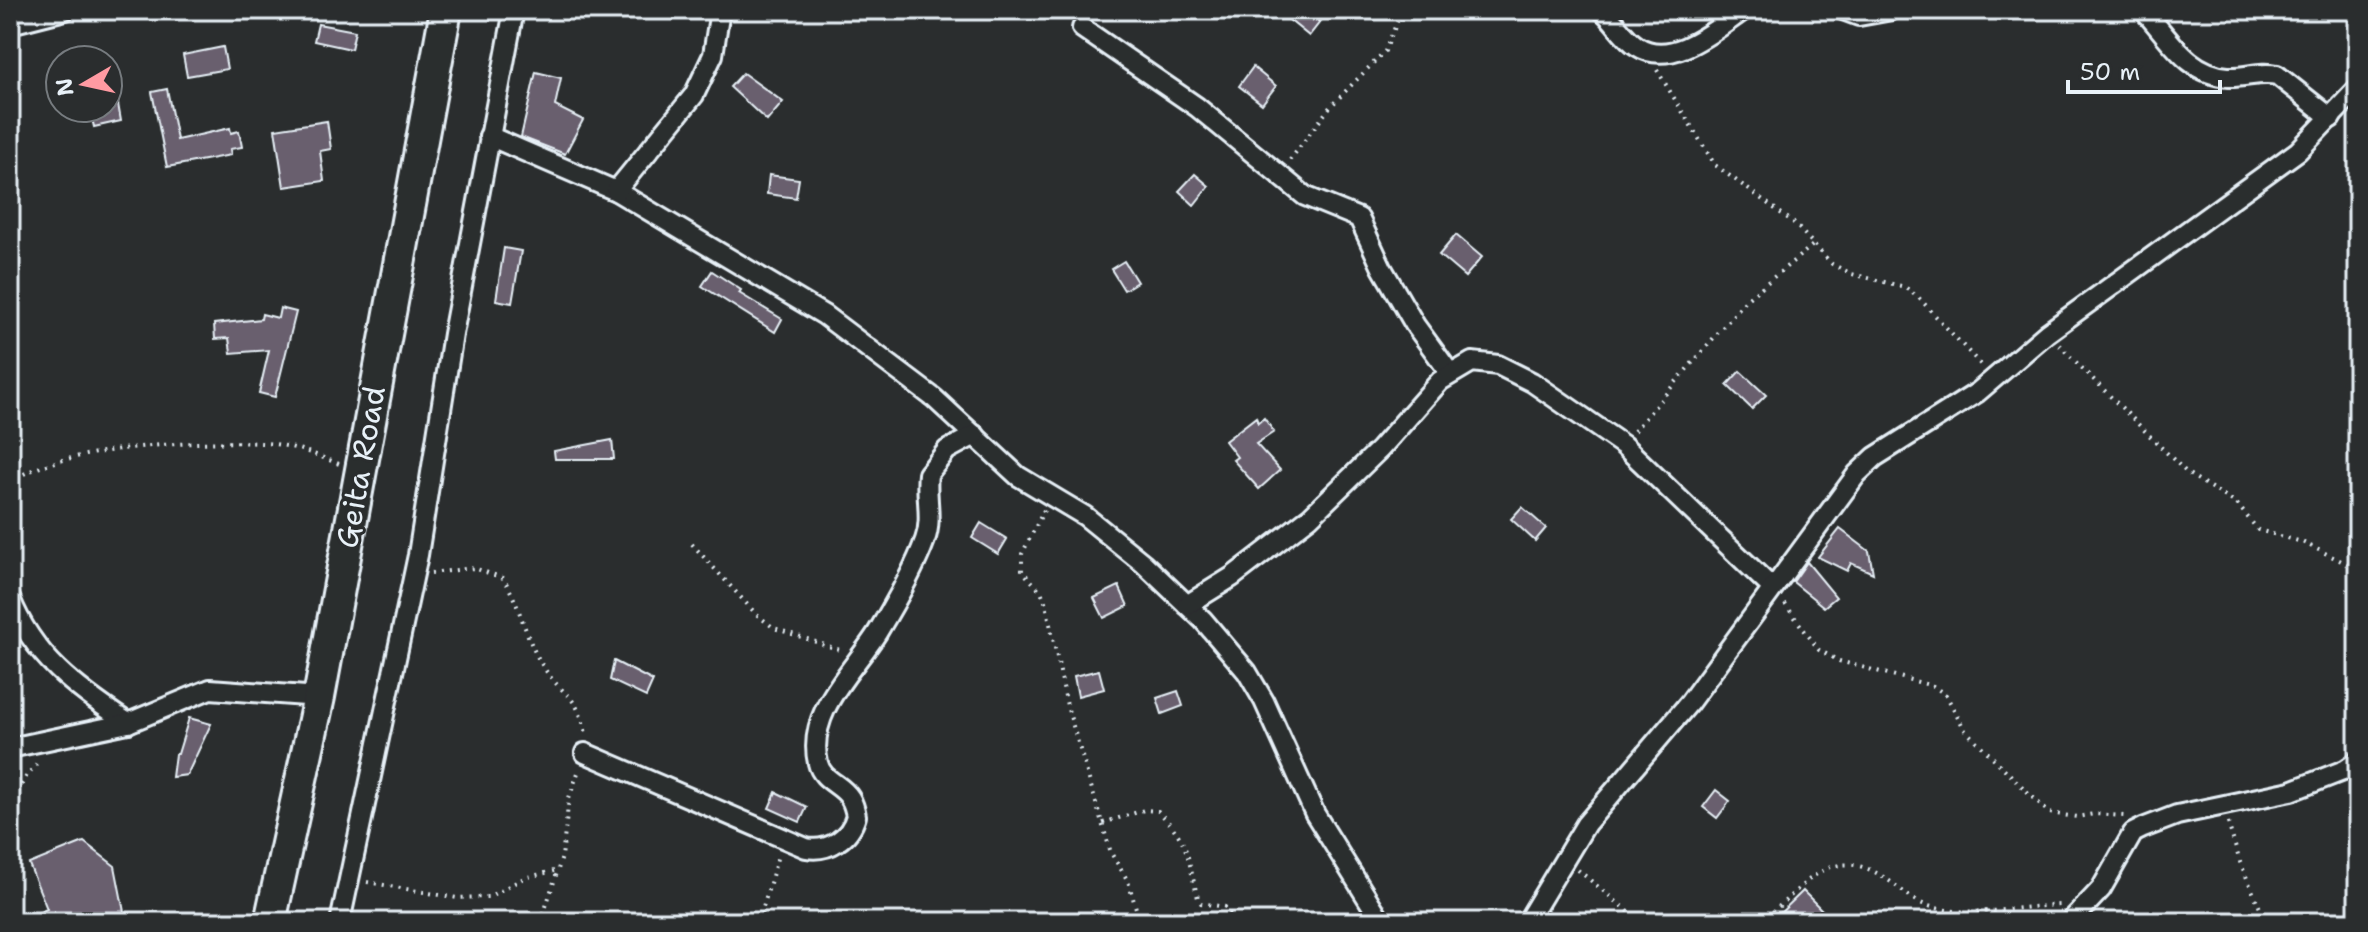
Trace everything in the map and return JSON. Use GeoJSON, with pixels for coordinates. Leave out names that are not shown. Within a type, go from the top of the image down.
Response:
{"type":"FeatureCollection","features":[{"type":"Feature","properties":{"kind":"highway","name":"Geita Road"},"geometry":{"type":"LineString","coordinates":[[270,922],[319,697],[446,10]]}},
{"type":"Feature","properties":{"kind":"street"},"geometry":{"type":"LineString","coordinates":[[10,24],[65,10]]}},
{"type":"Feature","properties":{"kind":"street"},"geometry":{"type":"LineString","coordinates":[[340,922],[412,580],[489,136],[514,10]]}},
{"type":"Feature","properties":{"kind":"street"},"geometry":{"type":"LineString","coordinates":[[616,191],[694,95],[713,55],[720,10]]}},
{"type":"Feature","properties":{"kind":"street"},"geometry":{"type":"LineString","coordinates":[[1602,10],[1640,49],[1677,50],[1744,10]]}},
{"type":"Feature","properties":{"kind":"street"},"geometry":{"type":"LineString","coordinates":[[1843,10],[1859,16],[1892,10]]}},
{"type":"Feature","properties":{"kind":"street"},"geometry":{"type":"LineString","coordinates":[[2143,10],[2196,68],[2210,75],[2233,77],[2277,75],[2331,118]]}},
{"type":"Feature","properties":{"kind":"street"},"geometry":{"type":"LineString","coordinates":[[1082,28],[1197,107],[1280,176],[1322,206],[1359,218],[1382,268],[1422,336],[1450,373]]}},
{"type":"Feature","properties":{"kind":"street"},"geometry":{"type":"LineString","coordinates":[[1527,922],[1586,824],[1689,703],[1771,587],[1857,474],[1875,457],[1951,410],[2047,333],[2298,151],[2358,88]]}},
{"type":"Feature","properties":{"kind":"street"},"geometry":{"type":"LineString","coordinates":[[489,136],[616,191],[824,315],[909,379],[1018,476],[1085,516],[1143,563],[1187,605],[1247,672],[1264,701],[1315,814],[1382,922]]}},
{"type":"Feature","properties":{"kind":"street"},"geometry":{"type":"LineString","coordinates":[[1187,605],[1232,577],[1310,517],[1361,469],[1450,373],[1472,362],[1498,365],[1558,399],[1623,445],[1771,587]]}},
{"type":"Feature","properties":{"kind":"street"},"geometry":{"type":"LineString","coordinates":[[585,753],[782,839],[818,850],[845,836],[856,816],[850,797],[824,776],[818,764],[817,740],[825,711],[837,686],[878,632],[927,536],[928,474],[947,450],[975,435]]}},
{"type":"Feature","properties":{"kind":"street"},"geometry":{"type":"LineString","coordinates":[[10,598],[35,647],[73,686],[128,723]]}},
{"type":"Feature","properties":{"kind":"street"},"geometry":{"type":"LineString","coordinates":[[10,748],[53,742],[128,723],[210,689],[319,697]]}},
{"type":"Feature","properties":{"kind":"street"},"geometry":{"type":"LineString","coordinates":[[2070,922],[2101,889],[2133,833],[2177,815],[2291,791],[2352,766]]}},
{"type":"Feature","properties":{"kind":"path"},"geometry":{"type":"LineString","coordinates":[[1280,176],[1321,118],[1385,51],[1402,10]]}},
{"type":"Feature","properties":{"kind":"path"},"geometry":{"type":"LineString","coordinates":[[1640,49],[1663,77],[1715,165],[1738,185],[1773,206],[1838,268],[1905,287],[1920,299],[1992,379]]}},
{"type":"Feature","properties":{"kind":"path"},"geometry":{"type":"LineString","coordinates":[[1623,445],[1668,387],[1747,299],[1814,245]]}},
{"type":"Feature","properties":{"kind":"path"},"geometry":{"type":"LineString","coordinates":[[2047,333],[2187,473],[2237,504],[2258,530],[2302,542],[2358,569]]}},
{"type":"Feature","properties":{"kind":"path"},"geometry":{"type":"LineString","coordinates":[[10,481],[34,468],[104,452],[233,443],[298,448],[360,473]]}},
{"type":"Feature","properties":{"kind":"path"},"geometry":{"type":"LineString","coordinates":[[1050,496],[1022,554],[1022,571],[1041,591],[1046,604],[1067,706],[1111,853],[1128,881],[1140,922]]}},
{"type":"Feature","properties":{"kind":"path"},"geometry":{"type":"LineString","coordinates":[[692,544],[756,614],[774,628],[861,656]]}},
{"type":"Feature","properties":{"kind":"path"},"geometry":{"type":"LineString","coordinates":[[412,580],[458,567],[474,568],[503,578],[526,639],[542,667],[581,709],[585,753],[569,798],[567,832],[541,922]]}},
{"type":"Feature","properties":{"kind":"path"},"geometry":{"type":"LineString","coordinates":[[1771,587],[1819,650],[1839,661],[1933,686],[1946,695],[1965,730],[2049,813],[2077,817],[2114,813],[2143,828]]}},
{"type":"Feature","properties":{"kind":"path"},"geometry":{"type":"LineString","coordinates":[[10,806],[27,775],[53,742]]}},
{"type":"Feature","properties":{"kind":"path"},"geometry":{"type":"LineString","coordinates":[[2352,766],[2358,837]]}},
{"type":"Feature","properties":{"kind":"path"},"geometry":{"type":"LineString","coordinates":[[2224,805],[2240,862],[2266,922]]}},
{"type":"Feature","properties":{"kind":"path"},"geometry":{"type":"LineString","coordinates":[[1103,823],[1144,810],[1158,811],[1181,837],[1191,858],[1201,903],[1225,907],[1235,922]]}},
{"type":"Feature","properties":{"kind":"path"},"geometry":{"type":"LineString","coordinates":[[759,922],[782,839]]}},
{"type":"Feature","properties":{"kind":"path"},"geometry":{"type":"LineString","coordinates":[[1565,859],[1641,922]]}},
{"type":"Feature","properties":{"kind":"path"},"geometry":{"type":"LineString","coordinates":[[1760,922],[1821,870],[1845,863],[1862,865],[1889,880],[1915,902],[1944,910],[2029,909],[2058,905],[2083,907]]}},
{"type":"Feature","properties":{"kind":"path"},"geometry":{"type":"LineString","coordinates":[[349,877],[384,888],[457,898],[488,897],[524,878],[558,870]]}},
{"type":"Feature","properties":{"kind":"building"},"geometry":{"type":"Polygon","coordinates":[[[1295,10],[1302,10],[1320,22],[1309,36],[1288,19],[1295,10]]]}},
{"type":"Feature","properties":{"kind":"building"},"geometry":{"type":"Polygon","coordinates":[[[318,24],[355,31],[351,49],[314,41],[318,24]]]}},
{"type":"Feature","properties":{"kind":"building"},"geometry":{"type":"Polygon","coordinates":[[[223,47],[227,69],[187,76],[183,55],[223,47]]]}},
{"type":"Feature","properties":{"kind":"building"},"geometry":{"type":"Polygon","coordinates":[[[1253,67],[1276,86],[1262,104],[1239,86],[1253,67]]]}},
{"type":"Feature","properties":{"kind":"building"},"geometry":{"type":"Polygon","coordinates":[[[536,72],[561,78],[555,106],[583,120],[565,154],[521,137],[536,72]]]}},
{"type":"Feature","properties":{"kind":"building"},"geometry":{"type":"Polygon","coordinates":[[[743,73],[783,102],[767,121],[730,87],[743,73]]]}},
{"type":"Feature","properties":{"kind":"building"},"geometry":{"type":"Polygon","coordinates":[[[167,89],[177,140],[230,128],[231,133],[239,131],[242,147],[230,149],[231,155],[167,167],[152,92],[167,89]]]}},
{"type":"Feature","properties":{"kind":"building"},"geometry":{"type":"Polygon","coordinates":[[[327,121],[331,149],[320,151],[324,181],[284,187],[275,129],[327,121]]]}},
{"type":"Feature","properties":{"kind":"building"},"geometry":{"type":"Polygon","coordinates":[[[1195,174],[1209,186],[1194,205],[1179,191],[1195,174]]]}},
{"type":"Feature","properties":{"kind":"building"},"geometry":{"type":"Polygon","coordinates":[[[769,175],[799,179],[796,198],[767,194],[769,175]]]}},
{"type":"Feature","properties":{"kind":"building"},"geometry":{"type":"Polygon","coordinates":[[[1456,235],[1482,257],[1465,277],[1439,255],[1456,235]]]}},
{"type":"Feature","properties":{"kind":"building"},"geometry":{"type":"Polygon","coordinates":[[[504,248],[521,251],[512,303],[496,300],[504,248]]]}},
{"type":"Feature","properties":{"kind":"building"},"geometry":{"type":"Polygon","coordinates":[[[1124,261],[1137,282],[1124,290],[1111,269],[1124,261]]]}},
{"type":"Feature","properties":{"kind":"building"},"geometry":{"type":"Polygon","coordinates":[[[712,271],[741,290],[739,293],[782,319],[775,332],[702,286],[712,271]]]}},
{"type":"Feature","properties":{"kind":"building"},"geometry":{"type":"Polygon","coordinates":[[[280,308],[296,312],[275,397],[259,393],[269,350],[231,353],[229,338],[215,339],[214,324],[261,319],[262,314],[278,318],[280,308]]]}},
{"type":"Feature","properties":{"kind":"building"},"geometry":{"type":"Polygon","coordinates":[[[1740,371],[1766,395],[1752,409],[1727,385],[1740,371]]]}},
{"type":"Feature","properties":{"kind":"building"},"geometry":{"type":"Polygon","coordinates":[[[1256,417],[1258,423],[1264,418],[1274,432],[1256,444],[1280,470],[1259,489],[1233,460],[1237,457],[1225,441],[1256,417]]]}},
{"type":"Feature","properties":{"kind":"building"},"geometry":{"type":"Polygon","coordinates":[[[612,440],[614,459],[555,459],[554,451],[612,440]]]}},
{"type":"Feature","properties":{"kind":"building"},"geometry":{"type":"Polygon","coordinates":[[[1522,507],[1546,528],[1535,541],[1511,519],[1522,507]]]}},
{"type":"Feature","properties":{"kind":"building"},"geometry":{"type":"Polygon","coordinates":[[[981,523],[1007,539],[998,554],[972,538],[981,523]]]}},
{"type":"Feature","properties":{"kind":"building"},"geometry":{"type":"Polygon","coordinates":[[[1840,529],[1869,551],[1873,573],[1851,563],[1847,571],[1818,557],[1840,529]]]}},
{"type":"Feature","properties":{"kind":"building"},"geometry":{"type":"Polygon","coordinates":[[[1807,562],[1836,597],[1824,607],[1793,582],[1807,562]]]}},
{"type":"Feature","properties":{"kind":"building"},"geometry":{"type":"Polygon","coordinates":[[[1119,586],[1128,606],[1104,618],[1094,598],[1119,586]]]}},
{"type":"Feature","properties":{"kind":"building"},"geometry":{"type":"Polygon","coordinates":[[[614,661],[653,681],[646,697],[610,680],[614,661]]]}},
{"type":"Feature","properties":{"kind":"building"},"geometry":{"type":"Polygon","coordinates":[[[1099,670],[1104,689],[1078,696],[1074,676],[1099,670]]]}},
{"type":"Feature","properties":{"kind":"building"},"geometry":{"type":"Polygon","coordinates":[[[1178,691],[1183,706],[1162,714],[1157,698],[1178,691]]]}},
{"type":"Feature","properties":{"kind":"building"},"geometry":{"type":"Polygon","coordinates":[[[189,718],[211,724],[187,775],[172,777],[175,754],[178,754],[189,718]]]}},
{"type":"Feature","properties":{"kind":"building"},"geometry":{"type":"Polygon","coordinates":[[[1716,790],[1730,801],[1717,818],[1703,807],[1716,790]]]}},
{"type":"Feature","properties":{"kind":"building"},"geometry":{"type":"Polygon","coordinates":[[[776,792],[807,807],[800,822],[769,808],[776,792]]]}},
{"type":"Feature","properties":{"kind":"building"},"geometry":{"type":"Polygon","coordinates":[[[84,842],[115,866],[126,922],[17,922],[47,909],[29,864],[84,842]]]}},
{"type":"Feature","properties":{"kind":"building"},"geometry":{"type":"Polygon","coordinates":[[[1803,891],[1834,922],[1771,922],[1803,891]]]}}]}
